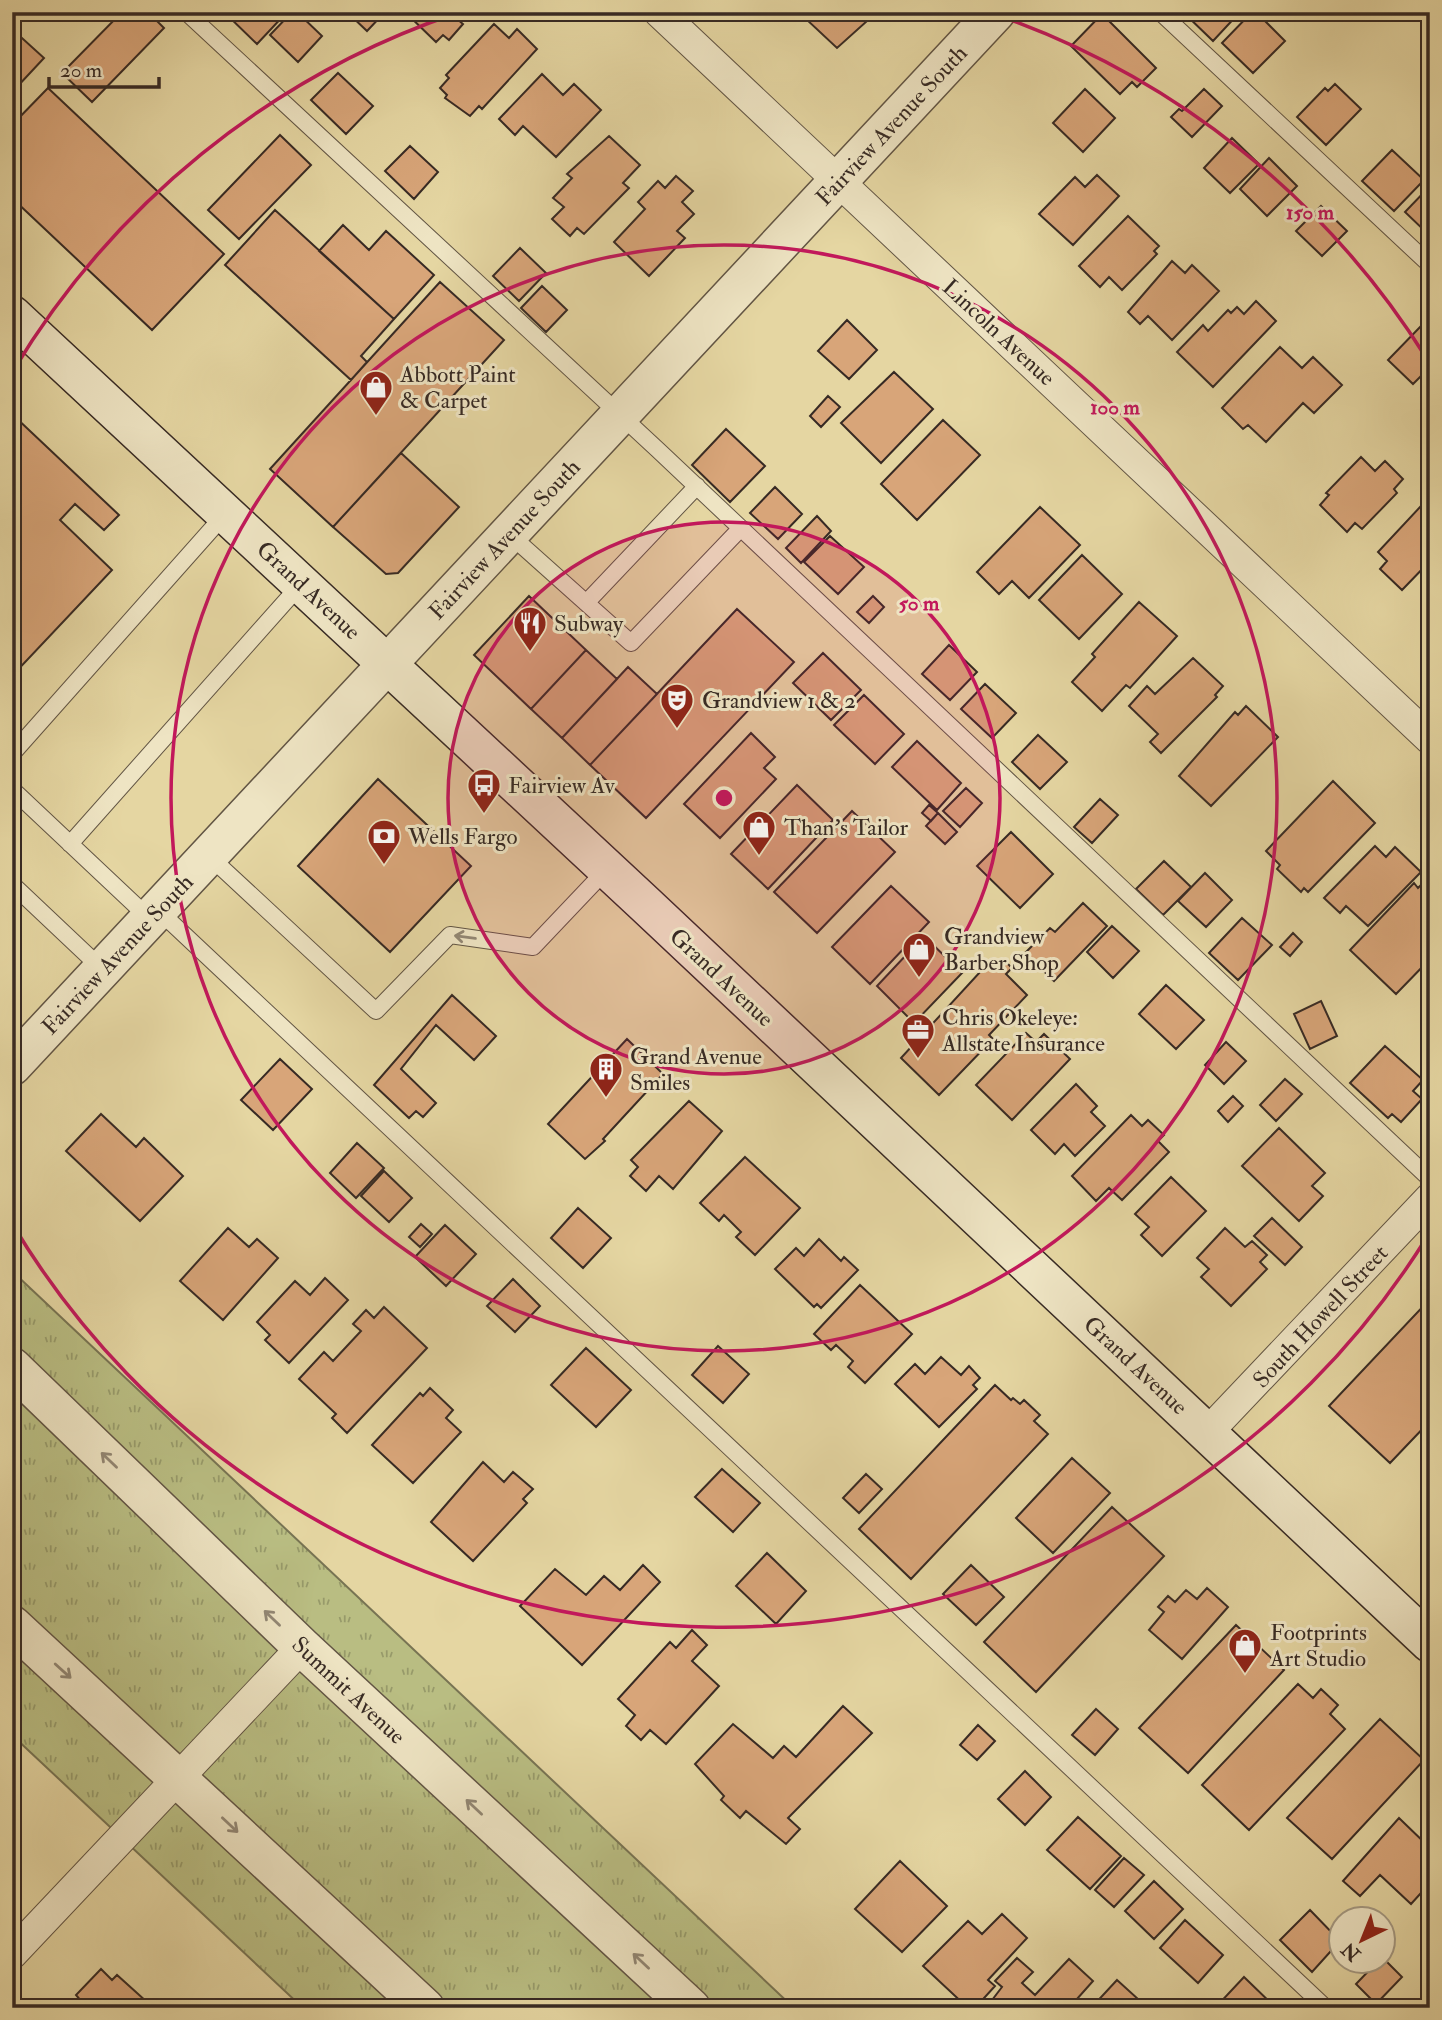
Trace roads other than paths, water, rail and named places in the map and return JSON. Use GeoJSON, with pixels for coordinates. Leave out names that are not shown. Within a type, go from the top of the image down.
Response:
{"type":"FeatureCollection","features":[{"type":"Feature","properties":{"kind":"street","name":"Lincoln Avenue"},"geometry":{"type":"LineString","coordinates":[[659,12],[1430,739]]}},
{"type":"Feature","properties":{"kind":"street","name":"Fairview Avenue South"},"geometry":{"type":"LineString","coordinates":[[12,1066],[996,12]]}},
{"type":"Feature","properties":{"kind":"street","name":"Grand Avenue"},"geometry":{"type":"LineString","coordinates":[[12,315],[1209,1432],[1430,1643]]}},
{"type":"Feature","properties":{"kind":"street","name":"South Howell Street"},"geometry":{"type":"LineString","coordinates":[[1209,1432],[1430,1198]]}},
{"type":"Feature","properties":{"kind":"street","name":"Summit Avenue"},"geometry":{"type":"LineString","coordinates":[[12,1367],[302,1647],[691,2008]]}},
{"type":"Feature","properties":{"kind":"street"},"geometry":{"type":"LineString","coordinates":[[12,1625],[180,1777],[425,2008]]}},
{"type":"Feature","properties":{"kind":"street"},"geometry":{"type":"LineString","coordinates":[[12,1954],[302,1647]]}},
{"type":"Feature","properties":{"kind":"lane"},"geometry":{"type":"LineString","coordinates":[[186,12],[621,414],[1430,1179]]}},
{"type":"Feature","properties":{"kind":"lane"},"geometry":{"type":"LineString","coordinates":[[1160,12],[1430,265]]}},
{"type":"Feature","properties":{"kind":"lane"},"geometry":{"type":"LineString","coordinates":[[586,603],[697,486]]}},
{"type":"Feature","properties":{"kind":"lane"},"geometry":{"type":"LineString","coordinates":[[12,754],[226,513]]}},
{"type":"Feature","properties":{"kind":"lane"},"geometry":{"type":"LineString","coordinates":[[509,534],[631,643],[741,528]]}},
{"type":"Feature","properties":{"kind":"lane"},"geometry":{"type":"LineString","coordinates":[[70,844],[301,583]]}},
{"type":"Feature","properties":{"kind":"lane"},"geometry":{"type":"LineString","coordinates":[[12,789],[70,844],[154,914],[1326,2008]]}},
{"type":"Feature","properties":{"kind":"lane"},"geometry":{"type":"LineString","coordinates":[[209,856],[376,1011],[450,935],[533,947],[607,869]]}},
{"type":"Feature","properties":{"kind":"lane"},"geometry":{"type":"LineString","coordinates":[[12,884],[102,970]]}},
{"type":"Feature","properties":{"kind":"place","name":"Abbott Paint & Carpet"},"geometry":{"type":"Point","coordinates":[376,417]}},
{"type":"Feature","properties":{"kind":"place","name":"Subway"},"geometry":{"type":"Point","coordinates":[530,653]}},
{"type":"Feature","properties":{"kind":"place","name":"Grandview 1 & 2"},"geometry":{"type":"Point","coordinates":[677,730]}},
{"type":"Feature","properties":{"kind":"place","name":"Fairview Av"},"geometry":{"type":"Point","coordinates":[484,815]}},
{"type":"Feature","properties":{"kind":"place","name":"Than's Tailor"},"geometry":{"type":"Point","coordinates":[759,857]}},
{"type":"Feature","properties":{"kind":"place","name":"Wells Fargo"},"geometry":{"type":"Point","coordinates":[384,866]}},
{"type":"Feature","properties":{"kind":"place","name":"Grandview Barber Shop"},"geometry":{"type":"Point","coordinates":[919,979]}},
{"type":"Feature","properties":{"kind":"place","name":"Chris Okeleye: Allstate Insurance"},"geometry":{"type":"Point","coordinates":[918,1060]}},
{"type":"Feature","properties":{"kind":"place","name":"Grand Avenue Smiles"},"geometry":{"type":"Point","coordinates":[606,1099]}},
{"type":"Feature","properties":{"kind":"place","name":"Footprints Art Studio"},"geometry":{"type":"Point","coordinates":[1245,1675]}}]}
